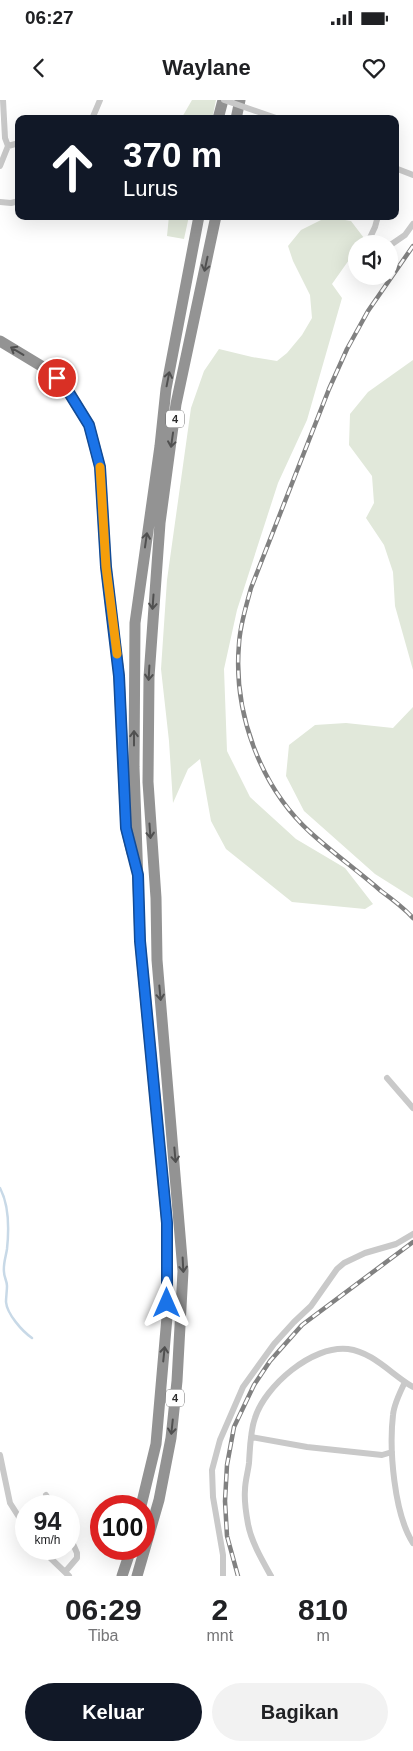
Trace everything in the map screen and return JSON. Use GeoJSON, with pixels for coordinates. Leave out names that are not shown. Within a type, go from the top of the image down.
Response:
{"type":"FeatureCollection","features":[{"type":"Feature","properties":{"kind":"highway"},"geometry":{"type":"LineString","coordinates":[[219,115],[224,100]]}},
{"type":"Feature","properties":{"kind":"highway"},"geometry":{"type":"LineString","coordinates":[[237,115],[240,100]]}},
{"type":"Feature","properties":{"kind":"highway","name":"4"},"geometry":{"type":"LineString","coordinates":[[144,1495],[156,1444],[167,1317],[167,1223],[140,941],[134,767],[135,623],[160,446],[166,389],[198,220]]}},
{"type":"Feature","properties":{"kind":"highway","name":"4"},"geometry":{"type":"LineString","coordinates":[[137,1576],[159,1500],[171,1438],[177,1381],[183,1271],[157,960],[156,898],[148,782],[149,669],[160,523],[176,404],[215,220]]}},
{"type":"Feature","properties":{"kind":"highway"},"geometry":{"type":"LineString","coordinates":[[0,341],[43,367],[57,378],[68,391],[89,425],[98,459],[106,567],[119,676],[126,828],[138,875]]}},
{"type":"Feature","properties":{"kind":"highway"},"geometry":{"type":"LineString","coordinates":[[122,1576],[127,1560]]}},
{"type":"Feature","properties":{"kind":"street"},"geometry":{"type":"LineString","coordinates":[[0,166],[8,146],[5,138],[3,100]]}},
{"type":"Feature","properties":{"kind":"street"},"geometry":{"type":"LineString","coordinates":[[94,115],[100,100]]}},
{"type":"Feature","properties":{"kind":"street"},"geometry":{"type":"LineString","coordinates":[[224,100],[267,115]]}},
{"type":"Feature","properties":{"kind":"street"},"geometry":{"type":"LineString","coordinates":[[8,146],[15,144]]}},
{"type":"Feature","properties":{"kind":"street"},"geometry":{"type":"LineString","coordinates":[[399,170],[413,175]]}},
{"type":"Feature","properties":{"kind":"street"},"geometry":{"type":"LineString","coordinates":[[0,202],[15,202]]}},
{"type":"Feature","properties":{"kind":"street"},"geometry":{"type":"LineString","coordinates":[[372,235],[377,220]]}},
{"type":"Feature","properties":{"kind":"street"},"geometry":{"type":"LineString","coordinates":[[398,240],[405,235],[413,224]]}},
{"type":"Feature","properties":{"kind":"street"},"geometry":{"type":"LineString","coordinates":[[387,1078],[413,1108]]}},
{"type":"Feature","properties":{"kind":"street"},"geometry":{"type":"LineString","coordinates":[[223,1576],[223,1555],[213,1496],[212,1470],[220,1440],[243,1387],[274,1344],[312,1306],[337,1269],[344,1263],[365,1253],[396,1244],[413,1234]]}},
{"type":"Feature","properties":{"kind":"street"},"geometry":{"type":"LineString","coordinates":[[271,1576],[248,1524],[244,1489],[255,1418],[264,1400],[289,1372],[312,1357],[347,1349],[380,1364],[413,1387]]}},
{"type":"Feature","properties":{"kind":"street"},"geometry":{"type":"LineString","coordinates":[[405,1382],[393,1413],[392,1452],[399,1505],[413,1543]]}},
{"type":"Feature","properties":{"kind":"street"},"geometry":{"type":"LineString","coordinates":[[251,1438],[308,1448],[382,1455],[392,1452]]}},
{"type":"Feature","properties":{"kind":"street"},"geometry":{"type":"LineString","coordinates":[[0,1455],[10,1503],[15,1511]]}},
{"type":"Feature","properties":{"kind":"street"},"geometry":{"type":"LineString","coordinates":[[52,1560],[67,1574],[76,1560]]}},
{"type":"Feature","properties":{"kind":"shaded area"},"geometry":{"type":"Polygon","coordinates":[[[192,100],[216,100],[213,115],[183,115],[192,100]]]}},
{"type":"Feature","properties":{"kind":"shaded area"},"geometry":{"type":"Polygon","coordinates":[[[169,220],[188,220],[184,239],[167,236],[169,220]]]}},
{"type":"Feature","properties":{"kind":"shaded area"},"geometry":{"type":"Polygon","coordinates":[[[321,220],[351,221],[362,235],[348,235],[348,261],[332,284],[342,298],[307,420],[278,483],[237,610],[224,669],[227,751],[250,797],[296,839],[345,868],[373,904],[365,909],[292,902],[226,849],[211,821],[200,759],[188,769],[173,803],[169,741],[161,669],[167,580],[191,408],[204,371],[219,349],[277,361],[287,353],[302,335],[312,318],[310,295],[293,261],[288,246],[301,230],[321,220]]]}},
{"type":"Feature","properties":{"kind":"shaded area"},"geometry":{"type":"Polygon","coordinates":[[[413,360],[413,670],[395,606],[393,572],[384,545],[366,518],[374,503],[372,476],[349,445],[350,414],[368,392],[413,360]]]}},
{"type":"Feature","properties":{"kind":"shaded area"},"geometry":{"type":"Polygon","coordinates":[[[413,707],[413,898],[375,874],[304,811],[286,776],[289,745],[315,725],[346,723],[393,728],[413,707]]]}},
{"type":"Feature","properties":{"kind":"waterway"},"geometry":{"type":"LineString","coordinates":[[0,1188],[8,1218],[8,1242],[4,1263],[4,1276],[7,1284],[7,1307],[16,1322],[32,1338]]}},
{"type":"Feature","properties":{"kind":"railway"},"geometry":{"type":"LineString","coordinates":[[413,246],[368,311],[347,349],[329,389],[251,588],[241,630],[238,670],[246,722],[264,771],[277,794],[311,833],[413,918]]}},
{"type":"Feature","properties":{"kind":"railway"},"geometry":{"type":"LineString","coordinates":[[238,1576],[227,1536],[225,1501],[227,1465],[234,1427],[254,1385],[270,1361],[302,1325],[413,1242]]}},
{"type":"Feature","properties":{"kind":"slow traffic"},"geometry":{"type":"LineString","coordinates":[[100,467],[106,567],[117,654]]}},
{"type":"Feature","properties":{"kind":"route"},"geometry":{"type":"LineString","coordinates":[[57,378],[68,391],[89,425],[100,467],[106,567],[119,676],[126,828],[138,875],[140,941],[167,1223],[167,1303]]}}]}
